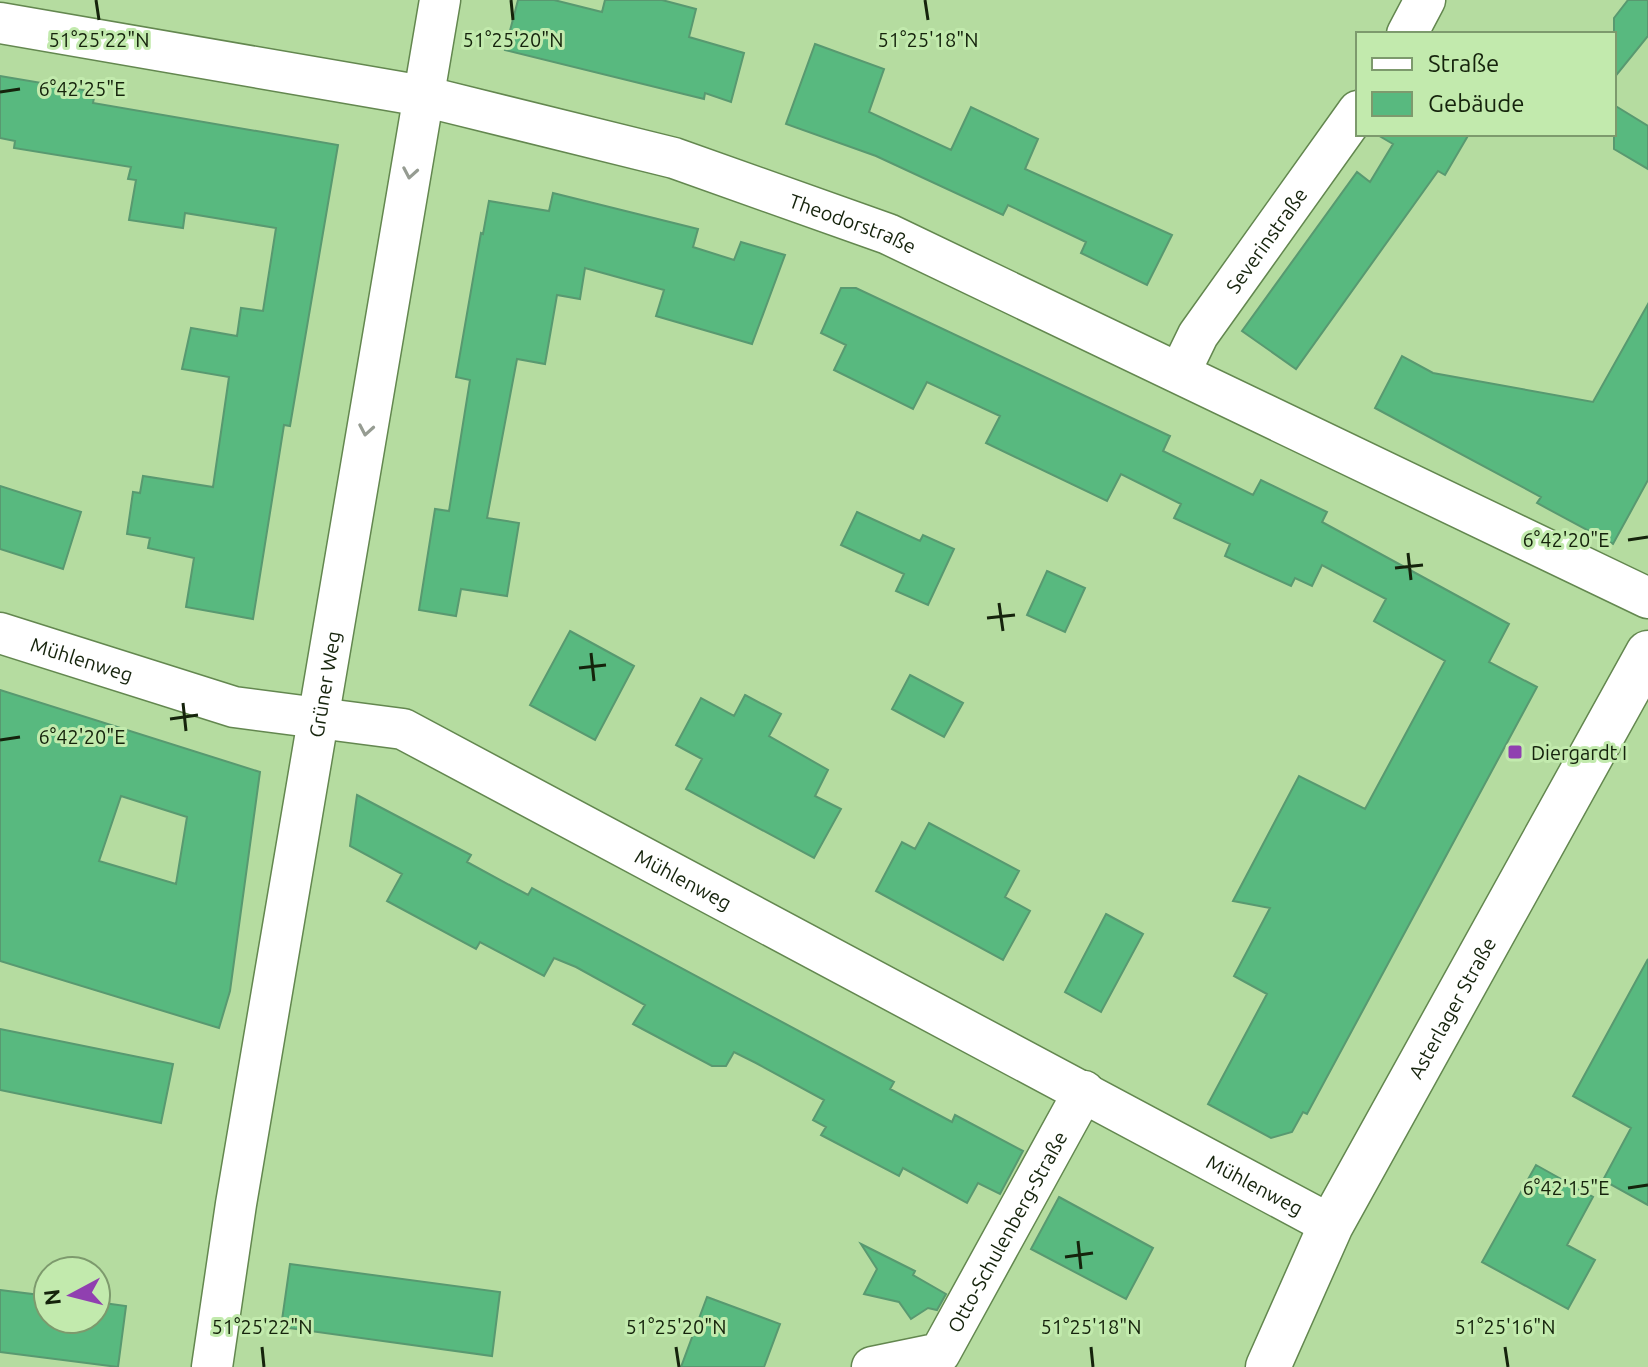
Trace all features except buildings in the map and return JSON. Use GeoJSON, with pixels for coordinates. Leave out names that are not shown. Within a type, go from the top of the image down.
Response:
{"type":"FeatureCollection","features":[{"type":"Feature","properties":{"kind":"main road","name":"Asterlager Straße"},"geometry":{"type":"LineString","coordinates":[[1268,1367],[1331,1225],[1648,653]]}},
{"type":"Feature","properties":{"kind":"street","name":"Grüner Weg"},"geometry":{"type":"LineString","coordinates":[[212,1367],[317,718],[440,0]]}},
{"type":"Feature","properties":{"kind":"street"},"geometry":{"type":"LineString","coordinates":[[1408,32],[1425,0]]}},
{"type":"Feature","properties":{"kind":"street","name":"Theodorstraße"},"geometry":{"type":"LineString","coordinates":[[0,23],[423,96],[674,158],[888,234],[1648,598]]}},
{"type":"Feature","properties":{"kind":"street","name":"Severinstraße"},"geometry":{"type":"LineString","coordinates":[[1180,372],[1198,335],[1356,114]]}},
{"type":"Feature","properties":{"kind":"street","name":"Mühlenweg"},"geometry":{"type":"LineString","coordinates":[[0,633],[234,707],[403,729],[1331,1225]]}},
{"type":"Feature","properties":{"kind":"street","name":"Otto-Schulenberg-Straße"},"geometry":{"type":"LineString","coordinates":[[872,1367],[940,1353],[1084,1091]]}},
{"type":"Feature","properties":{"kind":"place","name":"Diergardt I"},"geometry":{"type":"Point","coordinates":[1515,752]}}]}
